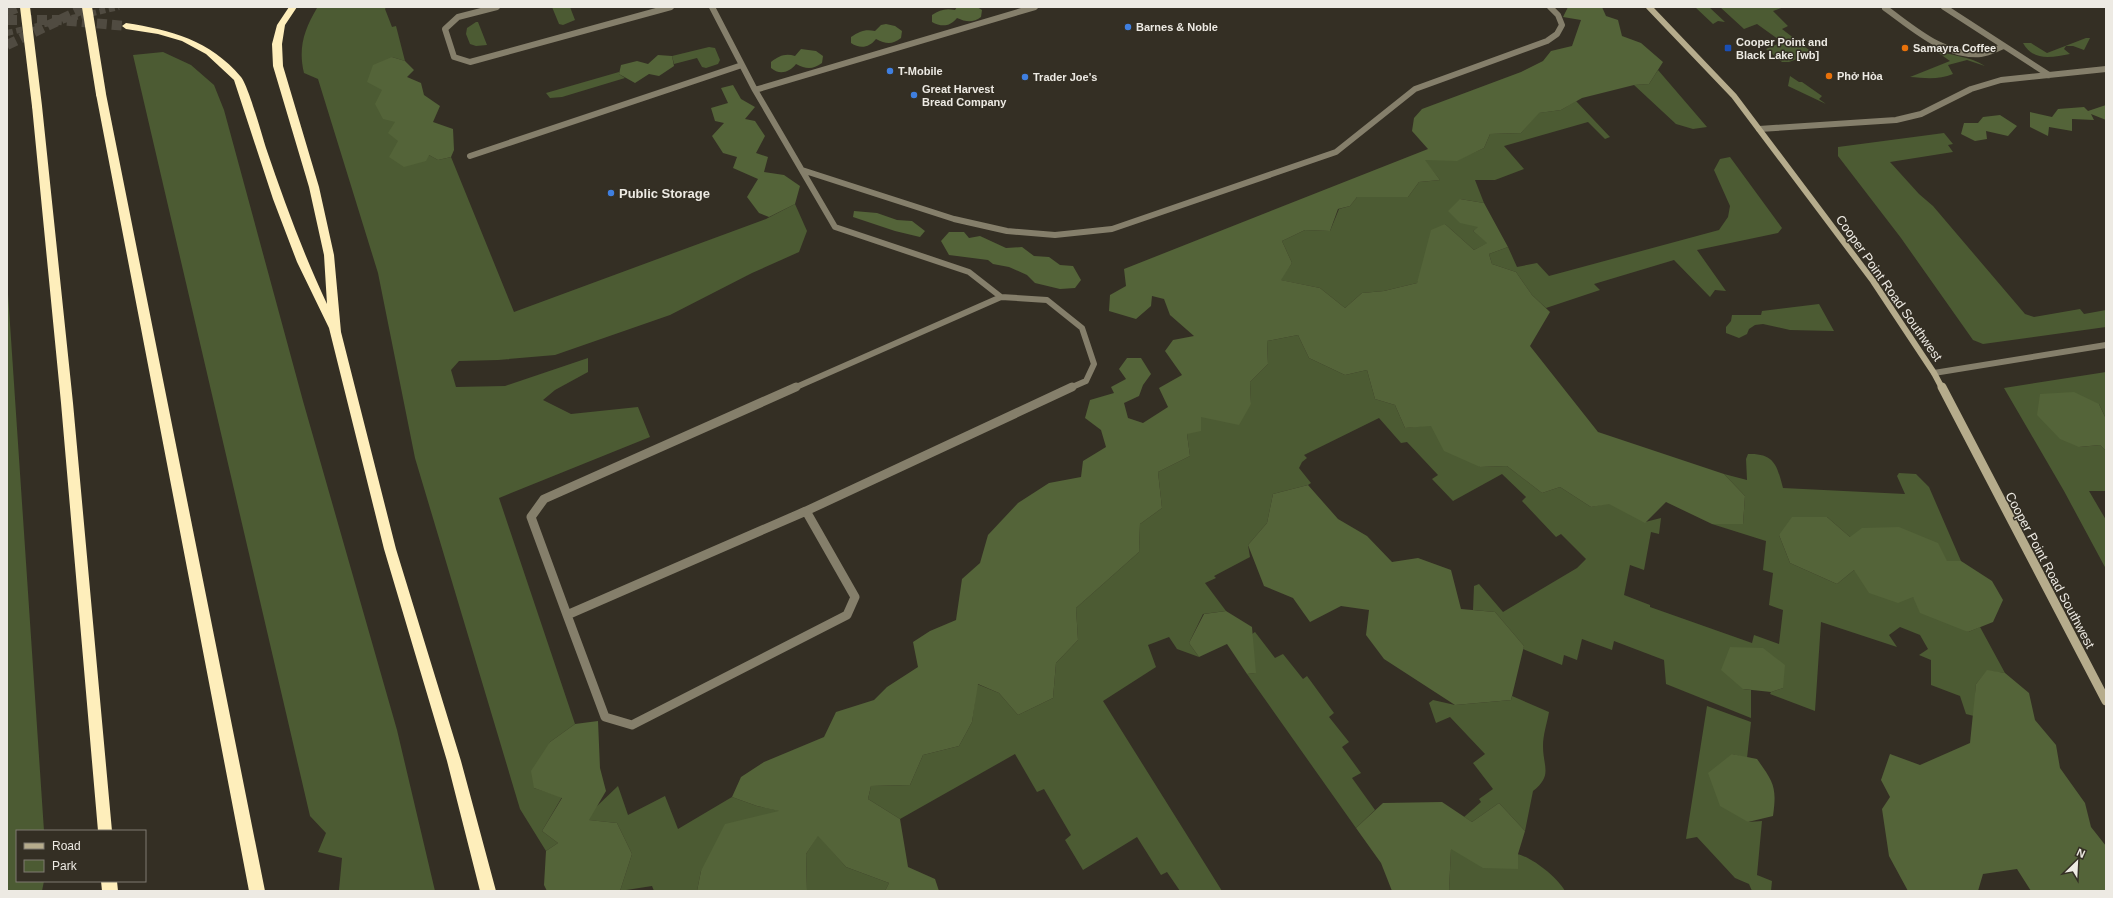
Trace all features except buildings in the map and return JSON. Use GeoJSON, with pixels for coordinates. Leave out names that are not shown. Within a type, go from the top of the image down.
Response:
{"type":"FeatureCollection","features":[{"type":"Feature","properties":{"kind":"highway"},"geometry":{"type":"LineString","coordinates":[[25,7],[37,106],[67,403],[105,830]]}},
{"type":"Feature","properties":{"kind":"highway"},"geometry":{"type":"LineString","coordinates":[[87,7],[101,94],[257,891]]}},
{"type":"Feature","properties":{"kind":"highway"},"geometry":{"type":"LineString","coordinates":[[293,7],[281,25],[278,44],[278,66],[314,187],[329,255],[335,332],[390,549],[454,761],[488,891]]}},
{"type":"Feature","properties":{"kind":"highway"},"geometry":{"type":"LineString","coordinates":[[126,26],[159,31],[185,39],[209,52],[238,79],[278,199],[302,262],[335,332]]}},
{"type":"Feature","properties":{"kind":"main road","name":"Cooper Point Road Southwest"},"geometry":{"type":"LineString","coordinates":[[1649,7],[1734,96],[1873,281],[1934,373],[2106,701]]}},
{"type":"Feature","properties":{"kind":"lane"},"geometry":{"type":"LineString","coordinates":[[497,7],[458,17],[445,29],[454,57],[470,62],[671,7]]}},
{"type":"Feature","properties":{"kind":"lane"},"geometry":{"type":"LineString","coordinates":[[712,7],[755,90],[835,228],[969,272],[1001,297]]}},
{"type":"Feature","properties":{"kind":"lane"},"geometry":{"type":"LineString","coordinates":[[755,90],[1035,7]]}},
{"type":"Feature","properties":{"kind":"lane"},"geometry":{"type":"LineString","coordinates":[[802,170],[954,219],[1007,231],[1055,234],[1112,229],[1336,152],[1415,89],[1547,41],[1557,34],[1562,25],[1558,15],[1550,7]]}},
{"type":"Feature","properties":{"kind":"lane"},"geometry":{"type":"LineString","coordinates":[[1944,7],[2049,75]]}},
{"type":"Feature","properties":{"kind":"lane"},"geometry":{"type":"LineString","coordinates":[[1885,8],[1941,46],[1953,51],[1979,54],[2004,46]]}},
{"type":"Feature","properties":{"kind":"lane"},"geometry":{"type":"LineString","coordinates":[[470,156],[742,65]]}},
{"type":"Feature","properties":{"kind":"lane"},"geometry":{"type":"LineString","coordinates":[[1759,129],[1896,120],[1922,114],[1971,89],[2001,80],[2106,69]]}},
{"type":"Feature","properties":{"kind":"lane"},"geometry":{"type":"LineString","coordinates":[[567,615],[806,511],[1086,381],[1094,364],[1082,328],[1047,300],[1001,297],[544,499],[531,517],[567,615],[605,717],[632,725],[847,615],[854,597],[806,511]]}},
{"type":"Feature","properties":{"kind":"lane"},"geometry":{"type":"LineString","coordinates":[[1934,373],[2106,346]]}},
{"type":"Feature","properties":{"kind":"green space"},"geometry":{"type":"Polygon","coordinates":[[[386,7],[385,9],[392,27],[396,26],[405,61],[392,57],[382,90],[395,122],[429,155],[438,160],[451,157],[514,312],[766,219],[795,204],[807,231],[799,252],[752,273],[670,315],[555,355],[498,360],[459,361],[451,370],[456,387],[505,386],[588,358],[588,372],[555,390],[543,400],[571,414],[638,407],[650,437],[499,498],[575,724],[550,742],[534,788],[562,797],[542,831],[558,843],[546,851],[520,809],[415,458],[378,273],[318,79],[304,73],[302,64],[303,39],[312,16],[317,8],[386,7]]]}},
{"type":"Feature","properties":{"kind":"green space"},"geometry":{"type":"Polygon","coordinates":[[[552,7],[570,7],[575,20],[563,25],[559,24],[552,7]]]}},
{"type":"Feature","properties":{"kind":"green space"},"geometry":{"type":"Polygon","coordinates":[[[957,7],[977,7],[982,10],[981,17],[969,21],[957,18],[948,25],[939,25],[932,22],[932,15],[935,13],[945,9],[955,10],[957,7]]]}},
{"type":"Feature","properties":{"kind":"green space"},"geometry":{"type":"Polygon","coordinates":[[[1568,7],[1602,7],[1606,16],[1618,20],[1622,36],[1641,43],[1663,62],[1649,84],[1634,85],[1582,98],[1561,110],[1539,113],[1521,133],[1490,134],[1484,148],[1457,161],[1425,160],[1440,180],[1419,182],[1408,197],[1357,197],[1350,206],[1338,209],[1330,231],[1305,230],[1282,241],[1292,263],[1281,280],[1320,288],[1345,308],[1362,293],[1384,291],[1417,283],[1431,230],[1445,224],[1474,250],[1487,243],[1473,231],[1478,227],[1460,223],[1448,211],[1460,199],[1484,203],[1508,247],[1489,254],[1492,264],[1516,272],[1532,295],[1550,312],[1530,346],[1598,432],[1724,474],[1745,496],[1743,524],[1712,524],[1666,502],[1645,523],[1609,504],[1591,507],[1560,487],[1542,493],[1507,466],[1480,467],[1444,451],[1431,426],[1405,428],[1395,405],[1375,399],[1367,370],[1345,375],[1309,358],[1298,335],[1267,341],[1268,364],[1250,382],[1251,404],[1239,425],[1201,417],[1201,431],[1187,434],[1190,456],[1158,472],[1162,508],[1140,524],[1139,552],[1076,608],[1078,640],[1056,663],[1053,698],[1018,715],[999,693],[978,684],[972,722],[959,746],[923,755],[910,785],[871,786],[868,799],[900,819],[908,867],[935,879],[939,891],[885,891],[889,883],[846,867],[818,836],[806,854],[807,891],[697,891],[701,871],[725,824],[779,811],[757,806],[732,797],[741,777],[764,762],[824,737],[836,712],[874,700],[887,687],[918,667],[913,642],[930,631],[956,620],[962,579],[980,563],[988,535],[1018,503],[1049,483],[1081,477],[1083,461],[1106,447],[1101,430],[1085,418],[1090,400],[1114,393],[1111,387],[1126,379],[1119,369],[1127,358],[1141,358],[1151,374],[1143,385],[1139,396],[1124,403],[1128,418],[1143,423],[1168,407],[1159,388],[1182,375],[1165,351],[1173,340],[1194,336],[1170,315],[1164,299],[1152,296],[1151,306],[1136,319],[1109,311],[1110,295],[1126,286],[1124,269],[1428,149],[1412,131],[1414,118],[1422,109],[1521,72],[1543,61],[1551,51],[1572,46],[1581,20],[1563,17],[1568,7]]]}},
{"type":"Feature","properties":{"kind":"green space"},"geometry":{"type":"Polygon","coordinates":[[[1695,7],[1709,7],[1725,22],[1718,21],[1713,24],[1695,7]]]}},
{"type":"Feature","properties":{"kind":"green space"},"geometry":{"type":"Polygon","coordinates":[[[1720,7],[1784,7],[1773,11],[1788,26],[1782,29],[1813,53],[1789,62],[1782,62],[1766,49],[1782,42],[1757,24],[1744,29],[1720,7]]]}},
{"type":"Feature","properties":{"kind":"green space"},"geometry":{"type":"Polygon","coordinates":[[[478,22],[487,45],[476,46],[470,44],[466,34],[467,28],[478,22]]]}},
{"type":"Feature","properties":{"kind":"green space"},"geometry":{"type":"Polygon","coordinates":[[[886,24],[895,26],[902,31],[901,38],[895,42],[889,43],[876,39],[864,47],[851,43],[851,37],[857,33],[865,30],[875,31],[881,25],[886,24]]]}},
{"type":"Feature","properties":{"kind":"green space"},"geometry":{"type":"Polygon","coordinates":[[[2086,38],[2090,38],[2084,50],[2073,46],[2066,46],[2064,49],[2070,54],[2050,57],[2038,56],[2032,53],[2023,43],[2031,43],[2047,53],[2086,38]]]}},
{"type":"Feature","properties":{"kind":"green space"},"geometry":{"type":"Polygon","coordinates":[[[709,47],[715,48],[720,60],[718,64],[706,68],[702,67],[697,58],[674,64],[672,56],[709,47]]]}},
{"type":"Feature","properties":{"kind":"green space"},"geometry":{"type":"Polygon","coordinates":[[[801,49],[816,51],[823,56],[822,63],[815,67],[809,68],[796,64],[784,72],[777,72],[771,68],[771,62],[777,58],[785,55],[795,56],[801,49]]]}},
{"type":"Feature","properties":{"kind":"green space"},"geometry":{"type":"Polygon","coordinates":[[[1933,49],[1973,60],[1985,66],[1967,60],[1948,65],[1953,74],[1948,76],[1932,78],[1910,77],[1950,61],[1933,49]]]}},
{"type":"Feature","properties":{"kind":"green space"},"geometry":{"type":"Polygon","coordinates":[[[163,52],[191,65],[214,85],[224,110],[303,401],[397,730],[435,891],[340,891],[342,858],[318,852],[326,833],[310,816],[133,55],[163,52]]]}},
{"type":"Feature","properties":{"kind":"green space"},"geometry":{"type":"Polygon","coordinates":[[[658,55],[672,56],[674,66],[659,76],[649,74],[635,83],[619,74],[621,65],[637,61],[648,64],[658,55]]]}},
{"type":"Feature","properties":{"kind":"green space"},"geometry":{"type":"Polygon","coordinates":[[[392,57],[405,61],[414,70],[407,77],[421,83],[424,95],[440,106],[433,122],[453,129],[454,150],[451,157],[438,160],[429,155],[426,161],[404,167],[389,157],[398,141],[388,133],[395,122],[383,119],[375,104],[382,90],[367,82],[373,65],[392,57]]]}},
{"type":"Feature","properties":{"kind":"green space"},"geometry":{"type":"Polygon","coordinates":[[[1658,70],[1707,127],[1693,129],[1676,124],[1634,85],[1649,84],[1658,70]]]}},
{"type":"Feature","properties":{"kind":"green space"},"geometry":{"type":"Polygon","coordinates":[[[619,72],[619,74],[625,78],[562,97],[550,98],[546,93],[619,72]]]}},
{"type":"Feature","properties":{"kind":"green space"},"geometry":{"type":"Polygon","coordinates":[[[1790,76],[1799,82],[1802,82],[1822,96],[1819,99],[1826,104],[1788,86],[1790,76]]]}},
{"type":"Feature","properties":{"kind":"green space"},"geometry":{"type":"Polygon","coordinates":[[[733,85],[741,99],[755,107],[745,119],[755,121],[765,136],[756,153],[768,157],[764,172],[784,175],[800,186],[795,204],[769,217],[759,213],[747,197],[758,179],[733,168],[737,157],[723,153],[712,136],[724,123],[715,121],[711,108],[728,103],[721,88],[733,85]]]}},
{"type":"Feature","properties":{"kind":"green space"},"geometry":{"type":"Polygon","coordinates":[[[1576,101],[1610,137],[1605,139],[1588,122],[1504,146],[1524,169],[1495,180],[1475,180],[1484,203],[1460,199],[1479,227],[1473,231],[1488,243],[1474,250],[1445,224],[1417,283],[1384,291],[1362,293],[1345,308],[1320,288],[1280,280],[1292,263],[1282,241],[1305,230],[1330,231],[1339,209],[1350,206],[1357,197],[1408,197],[1419,182],[1440,180],[1424,160],[1457,160],[1484,148],[1490,134],[1521,133],[1538,113],[1561,110],[1576,101]]]}},
{"type":"Feature","properties":{"kind":"green space"},"geometry":{"type":"Polygon","coordinates":[[[2106,105],[2106,120],[2091,114],[2094,120],[2072,119],[2072,131],[2049,127],[2048,136],[2030,127],[2030,112],[2052,117],[2058,109],[2084,107],[2088,111],[2106,105]]]}},
{"type":"Feature","properties":{"kind":"green space"},"geometry":{"type":"Polygon","coordinates":[[[2000,115],[2017,126],[2008,136],[1986,131],[1987,139],[1975,141],[1961,134],[1964,123],[1978,123],[1983,117],[2000,115]]]}},
{"type":"Feature","properties":{"kind":"green space"},"geometry":{"type":"Polygon","coordinates":[[[1944,133],[1953,144],[1948,145],[1953,152],[1890,162],[1919,194],[1933,206],[2025,314],[2034,317],[2080,309],[2084,314],[2106,310],[2106,327],[1983,344],[1973,340],[1901,238],[1838,156],[1838,147],[1944,133]]]}},
{"type":"Feature","properties":{"kind":"green space"},"geometry":{"type":"Polygon","coordinates":[[[1730,157],[1782,228],[1778,233],[1697,250],[1726,291],[1715,290],[1710,297],[1674,260],[1594,284],[1600,290],[1546,308],[1532,295],[1516,272],[1492,264],[1489,254],[1508,247],[1517,267],[1537,263],[1549,276],[1719,230],[1728,217],[1730,206],[1714,170],[1720,159],[1730,157]]]}},
{"type":"Feature","properties":{"kind":"green space"},"geometry":{"type":"Polygon","coordinates":[[[854,211],[877,213],[897,220],[912,221],[925,231],[920,237],[895,231],[853,217],[854,211]]]}},
{"type":"Feature","properties":{"kind":"green space"},"geometry":{"type":"Polygon","coordinates":[[[949,232],[964,232],[969,238],[980,236],[1006,248],[1022,247],[1034,256],[1049,257],[1060,265],[1073,266],[1081,280],[1075,288],[1060,289],[1035,283],[1027,275],[1009,267],[993,264],[988,260],[949,255],[941,241],[949,232]]]}},
{"type":"Feature","properties":{"kind":"green space"},"geometry":{"type":"Polygon","coordinates":[[[7,279],[44,830],[16,830],[16,882],[44,882],[42,891],[7,891],[7,279]]]}},
{"type":"Feature","properties":{"kind":"green space"},"geometry":{"type":"Polygon","coordinates":[[[1819,304],[1834,331],[1790,330],[1763,324],[1755,325],[1749,329],[1747,334],[1739,338],[1726,333],[1726,327],[1731,321],[1732,315],[1761,315],[1762,311],[1819,304]]]}},
{"type":"Feature","properties":{"kind":"green space"},"geometry":{"type":"Polygon","coordinates":[[[1298,335],[1309,358],[1345,375],[1367,370],[1375,399],[1395,405],[1405,428],[1431,425],[1480,467],[1507,466],[1542,493],[1560,487],[1591,507],[1609,503],[1645,522],[1661,518],[1659,534],[1651,532],[1644,570],[1630,565],[1624,595],[1650,605],[1650,607],[1752,643],[1754,635],[1779,644],[1783,610],[1769,605],[1773,573],[1763,570],[1766,541],[1712,524],[1743,524],[1745,496],[1724,474],[1747,480],[1746,459],[1748,454],[1757,454],[1764,456],[1773,462],[1779,473],[1783,488],[1905,494],[1897,476],[1899,473],[1916,474],[1929,487],[1961,561],[1947,561],[1850,537],[1827,517],[1779,535],[1790,563],[1837,584],[1854,570],[1913,597],[1968,632],[1980,627],[2005,673],[1987,671],[1976,684],[1974,716],[1966,714],[1960,696],[1931,685],[1931,660],[1919,655],[1928,649],[1920,635],[1900,627],[1889,635],[1897,647],[1821,622],[1815,711],[1770,694],[1771,692],[1783,688],[1743,689],[1751,690],[1751,718],[1666,684],[1664,660],[1614,641],[1612,650],[1582,639],[1577,660],[1564,655],[1562,665],[1523,649],[1524,646],[1495,612],[1473,610],[1474,586],[1479,584],[1503,612],[1577,568],[1586,559],[1561,534],[1556,537],[1522,501],[1526,497],[1502,474],[1453,501],[1432,479],[1438,475],[1407,442],[1401,443],[1379,418],[1304,455],[1307,458],[1302,462],[1299,468],[1311,483],[1273,494],[1267,523],[1248,545],[1250,557],[1214,576],[1216,578],[1205,583],[1226,611],[1203,614],[1189,643],[1199,657],[1177,649],[1169,637],[1148,645],[1156,667],[1103,701],[1222,891],[1180,891],[1167,872],[1161,875],[1137,837],[1083,870],[1065,840],[1071,835],[1044,789],[1037,792],[1015,754],[900,819],[868,799],[871,786],[910,785],[923,755],[959,746],[972,722],[977,684],[999,693],[1018,715],[1053,698],[1056,663],[1078,640],[1076,608],[1139,552],[1140,524],[1162,508],[1158,472],[1190,456],[1187,434],[1201,416],[1251,404],[1250,382],[1268,364],[1267,341],[1298,335]]]}},
{"type":"Feature","properties":{"kind":"green space"},"geometry":{"type":"Polygon","coordinates":[[[2106,372],[2106,419],[2099,404],[2079,447],[2100,445],[2106,451],[2106,491],[2089,491],[2106,520],[2106,569],[2064,491],[2004,388],[2106,372]]]}},
{"type":"Feature","properties":{"kind":"green space"},"geometry":{"type":"Polygon","coordinates":[[[2074,392],[2099,404],[2106,419],[2106,451],[2100,445],[2079,447],[2060,439],[2037,415],[2040,394],[2074,392]]]}},
{"type":"Feature","properties":{"kind":"green space"},"geometry":{"type":"Polygon","coordinates":[[[1308,485],[1338,519],[1367,536],[1392,562],[1418,558],[1451,570],[1461,609],[1495,612],[1524,646],[1511,700],[1455,705],[1384,659],[1366,635],[1369,610],[1341,606],[1310,622],[1293,598],[1264,586],[1248,545],[1267,523],[1273,494],[1308,485]]]}},
{"type":"Feature","properties":{"kind":"green space"},"geometry":{"type":"Polygon","coordinates":[[[1792,517],[1827,517],[1850,537],[1862,528],[1899,527],[1938,543],[1947,561],[1961,561],[1992,581],[2003,600],[1993,622],[1968,632],[1920,613],[1913,597],[1898,603],[1869,593],[1854,570],[1837,584],[1790,563],[1779,535],[1792,517]]]}},
{"type":"Feature","properties":{"kind":"green space"},"geometry":{"type":"Polygon","coordinates":[[[1226,611],[1252,627],[1256,673],[1247,674],[1227,644],[1199,657],[1189,643],[1204,614],[1226,611]]]}},
{"type":"Feature","properties":{"kind":"green space"},"geometry":{"type":"Polygon","coordinates":[[[1255,632],[1275,658],[1283,654],[1303,679],[1307,676],[1334,713],[1329,717],[1349,742],[1342,747],[1361,773],[1352,778],[1375,810],[1356,828],[1247,674],[1255,673],[1252,634],[1255,632]]]}},
{"type":"Feature","properties":{"kind":"green space"},"geometry":{"type":"Polygon","coordinates":[[[1730,647],[1763,648],[1785,665],[1783,688],[1771,692],[1743,689],[1721,670],[1730,647]]]}},
{"type":"Feature","properties":{"kind":"green space"},"geometry":{"type":"Polygon","coordinates":[[[1987,670],[2005,673],[2029,693],[2035,720],[2056,745],[2060,768],[2085,803],[2091,827],[2106,846],[2106,891],[2031,891],[2017,869],[1983,874],[1978,891],[1908,891],[1889,856],[1882,809],[1890,797],[1881,780],[1890,754],[1920,765],[1970,743],[1976,684],[1987,670]]]}},
{"type":"Feature","properties":{"kind":"green space"},"geometry":{"type":"Polygon","coordinates":[[[1512,696],[1549,712],[1543,742],[1546,770],[1545,775],[1543,780],[1533,791],[1525,831],[1499,803],[1472,822],[1464,817],[1481,802],[1479,799],[1493,789],[1473,763],[1485,754],[1450,717],[1436,723],[1429,703],[1433,700],[1455,705],[1511,700],[1512,696]]]}},
{"type":"Feature","properties":{"kind":"green space"},"geometry":{"type":"Polygon","coordinates":[[[1707,706],[1751,722],[1747,758],[1732,754],[1748,822],[1762,821],[1757,875],[1772,881],[1771,891],[1752,891],[1749,884],[1735,878],[1697,837],[1686,839],[1707,706]]]}},
{"type":"Feature","properties":{"kind":"green space"},"geometry":{"type":"Polygon","coordinates":[[[598,721],[600,768],[606,791],[589,820],[617,823],[632,854],[620,891],[547,891],[544,885],[546,851],[558,843],[542,831],[562,798],[534,788],[531,771],[550,742],[575,724],[598,721]]]}},
{"type":"Feature","properties":{"kind":"green space"},"geometry":{"type":"Polygon","coordinates":[[[1732,754],[1757,759],[1771,780],[1775,798],[1773,816],[1748,822],[1720,806],[1708,773],[1732,754]]]}},
{"type":"Feature","properties":{"kind":"green space"},"geometry":{"type":"Polygon","coordinates":[[[618,786],[628,815],[665,796],[678,829],[732,797],[757,806],[781,811],[701,871],[697,891],[654,891],[652,886],[620,891],[632,854],[617,823],[588,820],[596,807],[618,786]]]}},
{"type":"Feature","properties":{"kind":"green space"},"geometry":{"type":"Polygon","coordinates":[[[1442,802],[1472,822],[1499,803],[1525,831],[1518,854],[1518,869],[1483,868],[1451,849],[1449,891],[1392,891],[1381,863],[1356,828],[1383,803],[1442,802]]]}},
{"type":"Feature","properties":{"kind":"green space"},"geometry":{"type":"Polygon","coordinates":[[[818,835],[846,867],[889,883],[885,891],[807,891],[806,854],[818,835]]]}},
{"type":"Feature","properties":{"kind":"green space"},"geometry":{"type":"Polygon","coordinates":[[[1451,849],[1484,850],[1523,856],[1530,859],[1551,874],[1565,891],[1449,891],[1451,849]]]}},
{"type":"Feature","properties":{"kind":"tunnel"},"geometry":{"type":"LineString","coordinates":[[7,12],[19,7]]}},
{"type":"Feature","properties":{"kind":"tunnel"},"geometry":{"type":"LineString","coordinates":[[60,20],[87,7]]}},
{"type":"Feature","properties":{"kind":"tunnel"},"geometry":{"type":"LineString","coordinates":[[7,33],[119,7]]}},
{"type":"Feature","properties":{"kind":"tunnel"},"geometry":{"type":"LineString","coordinates":[[7,20],[60,20]]}},
{"type":"Feature","properties":{"kind":"tunnel"},"geometry":{"type":"LineString","coordinates":[[7,45],[60,20]]}},
{"type":"Feature","properties":{"kind":"tunnel"},"geometry":{"type":"LineString","coordinates":[[60,20],[126,26]]}},
{"type":"Feature","properties":{"kind":"place","name":"Barnes & Noble"},"geometry":{"type":"Point","coordinates":[1128,27]}},
{"type":"Feature","properties":{"kind":"place","name":"Cooper Point and Black Lake [wb]"},"geometry":{"type":"Point","coordinates":[1728,48]}},
{"type":"Feature","properties":{"kind":"place","name":"Samayra Coffee"},"geometry":{"type":"Point","coordinates":[1905,48]}},
{"type":"Feature","properties":{"kind":"place","name":"T-Mobile"},"geometry":{"type":"Point","coordinates":[890,71]}},
{"type":"Feature","properties":{"kind":"place","name":"Phở Hòa"},"geometry":{"type":"Point","coordinates":[1829,76]}},
{"type":"Feature","properties":{"kind":"place","name":"Trader Joe's"},"geometry":{"type":"Point","coordinates":[1025,77]}},
{"type":"Feature","properties":{"kind":"place","name":"Great Harvest Bread Company"},"geometry":{"type":"Point","coordinates":[914,95]}},
{"type":"Feature","properties":{"kind":"place","name":"Public Storage"},"geometry":{"type":"Point","coordinates":[611,193]}}]}
